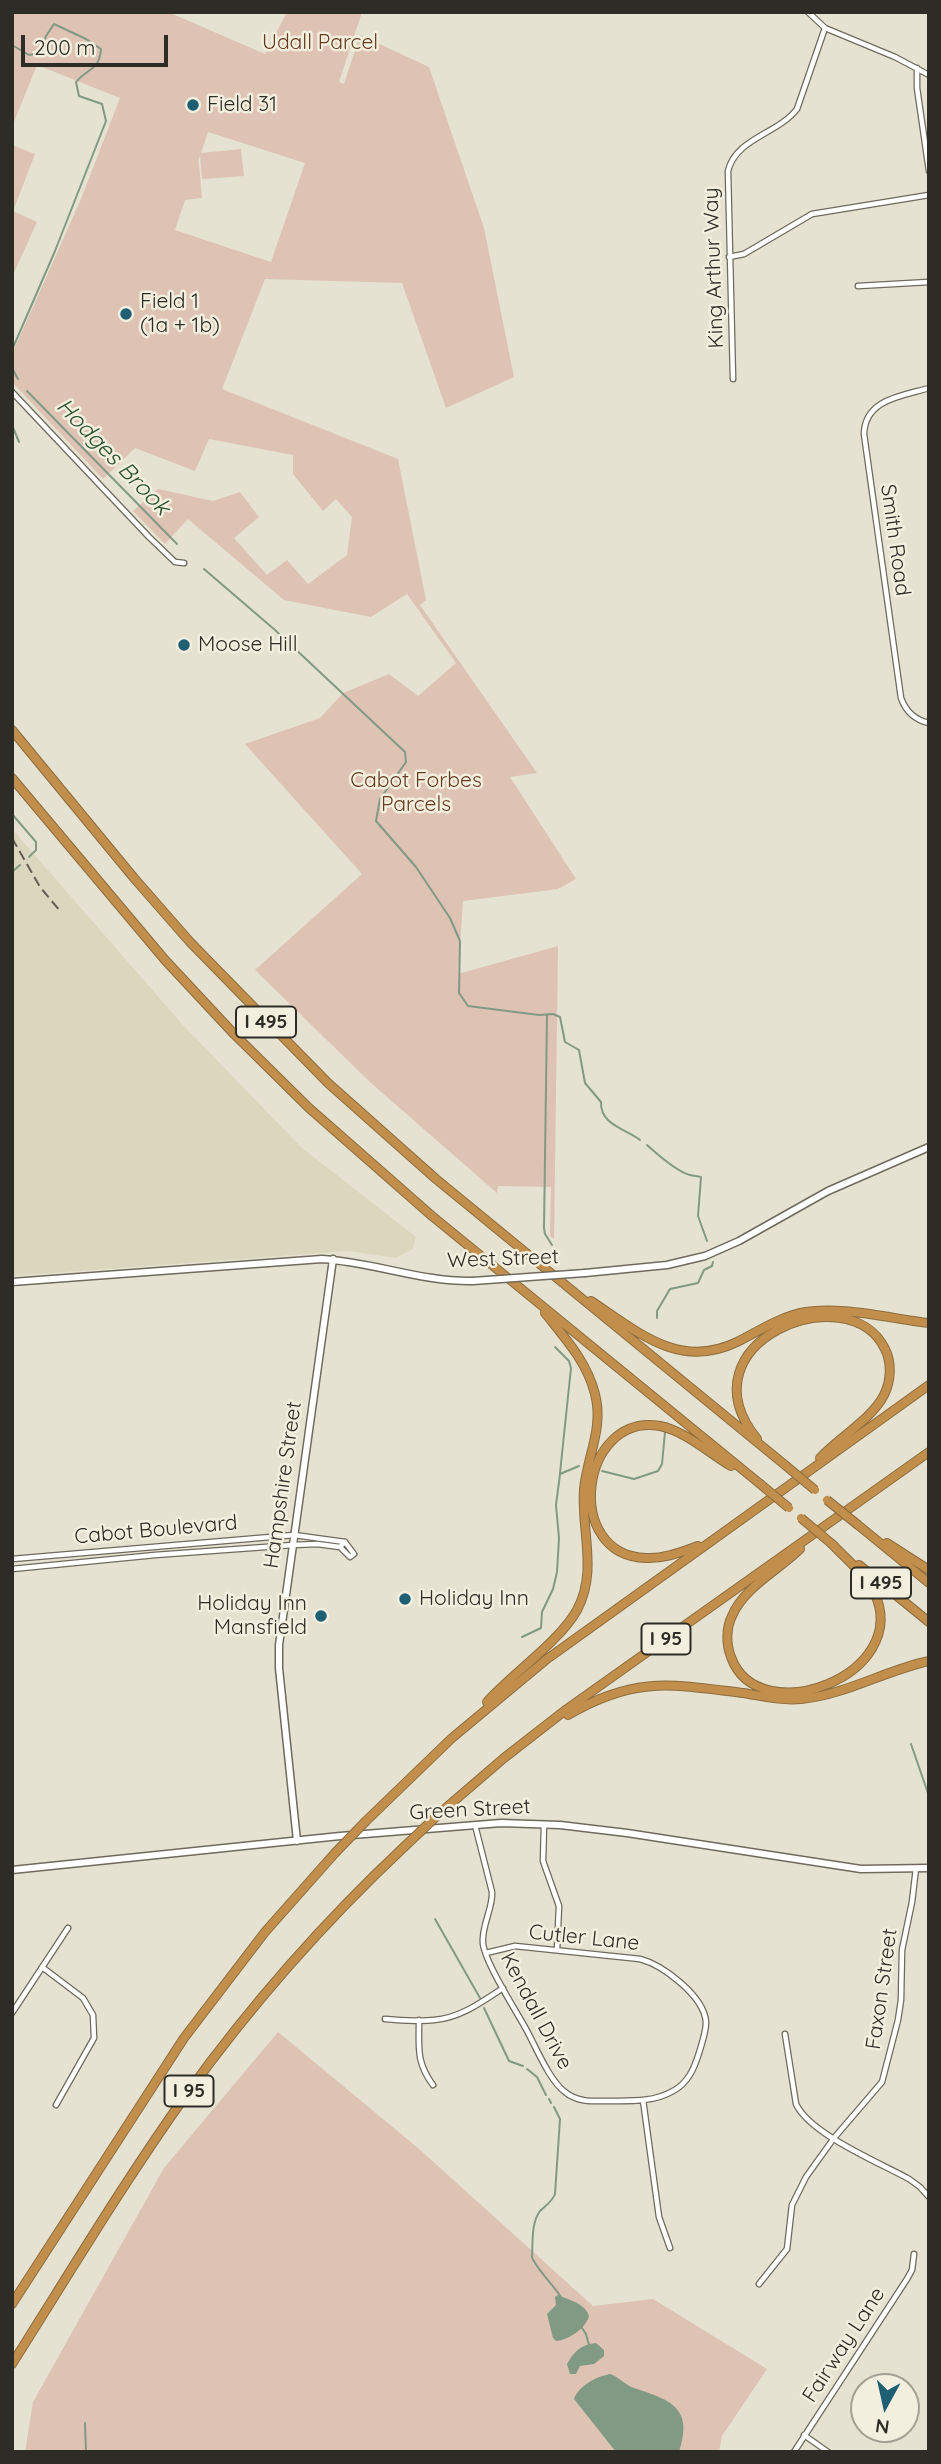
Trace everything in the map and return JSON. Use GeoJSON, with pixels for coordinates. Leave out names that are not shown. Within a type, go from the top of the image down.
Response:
{"type":"FeatureCollection","features":[{"type":"Feature","properties":{"kind":"highway","name":"I 495"},"geometry":{"type":"LineString","coordinates":[[12,730],[174,924],[288,1044],[394,1144],[929,1583]]}},
{"type":"Feature","properties":{"kind":"highway","name":"I 495"},"geometry":{"type":"LineString","coordinates":[[12,778],[156,950],[234,1034],[363,1157],[929,1622]]}},
{"type":"Feature","properties":{"kind":"highway"},"geometry":{"type":"LineString","coordinates":[[556,1279],[655,1342],[687,1352],[723,1348],[785,1318],[809,1311],[832,1311],[929,1323]]}},
{"type":"Feature","properties":{"kind":"highway"},"geometry":{"type":"LineString","coordinates":[[465,1726],[501,1686],[566,1625],[580,1604],[587,1580],[589,1559],[584,1490],[597,1428],[597,1402],[591,1381],[579,1357],[534,1300]]}},
{"type":"Feature","properties":{"kind":"highway"},"geometry":{"type":"LineString","coordinates":[[785,1465],[759,1441],[743,1416],[737,1396],[740,1371],[757,1346],[783,1327],[811,1318],[844,1320],[869,1330],[883,1344],[889,1366],[888,1382],[875,1408],[831,1446],[809,1471]]}},
{"type":"Feature","properties":{"kind":"highway","name":"I 95"},"geometry":{"type":"LineString","coordinates":[[12,2304],[137,2107],[189,2032],[265,1932],[366,1821],[465,1726],[547,1659],[929,1385]]}},
{"type":"Feature","properties":{"kind":"highway"},"geometry":{"type":"LineString","coordinates":[[707,1543],[668,1556],[648,1558],[625,1554],[609,1544],[595,1522],[591,1501],[595,1470],[608,1445],[618,1436],[635,1428],[664,1427],[759,1483]]}},
{"type":"Feature","properties":{"kind":"highway","name":"I 95"},"geometry":{"type":"LineString","coordinates":[[12,2364],[143,2158],[214,2057],[309,1942],[404,1847],[519,1747],[929,1452]]}},
{"type":"Feature","properties":{"kind":"highway"},"geometry":{"type":"LineString","coordinates":[[912,1463],[929,1458]]}},
{"type":"Feature","properties":{"kind":"highway"},"geometry":{"type":"LineString","coordinates":[[858,1525],[929,1570]]}},
{"type":"Feature","properties":{"kind":"highway"},"geometry":{"type":"LineString","coordinates":[[815,1533],[793,1556],[746,1596],[732,1616],[727,1636],[730,1656],[738,1671],[751,1682],[783,1692],[817,1689],[846,1675],[858,1665],[872,1646],[880,1625],[876,1597],[864,1578],[832,1544]]}},
{"type":"Feature","properties":{"kind":"highway"},"geometry":{"type":"LineString","coordinates":[[519,1747],[586,1705],[635,1687],[672,1684],[800,1699],[822,1695],[929,1661]]}},
{"type":"Feature","properties":{"kind":"street"},"geometry":{"type":"LineString","coordinates":[[808,12],[825,28],[917,67],[929,75]]}},
{"type":"Feature","properties":{"kind":"street","name":"King Arthur Way"},"geometry":{"type":"LineString","coordinates":[[733,379],[727,176],[731,160],[741,148],[794,113],[801,100],[825,28]]}},
{"type":"Feature","properties":{"kind":"street"},"geometry":{"type":"LineString","coordinates":[[917,67],[917,88],[929,171]]}},
{"type":"Feature","properties":{"kind":"street"},"geometry":{"type":"LineString","coordinates":[[729,257],[744,254],[812,214],[929,195]]}},
{"type":"Feature","properties":{"kind":"street"},"geometry":{"type":"LineString","coordinates":[[858,286],[929,282]]}},
{"type":"Feature","properties":{"kind":"street","name":"Smith Road"},"geometry":{"type":"LineString","coordinates":[[929,388],[876,406],[866,418],[863,434],[901,698],[913,716],[929,723]]}},
{"type":"Feature","properties":{"kind":"street"},"geometry":{"type":"LineString","coordinates":[[12,392],[156,545],[175,562],[184,563]]}},
{"type":"Feature","properties":{"kind":"street","name":"West Street"},"geometry":{"type":"LineString","coordinates":[[12,1282],[333,1259],[439,1280],[473,1281],[667,1265],[705,1256],[739,1241],[828,1191],[929,1147]]}},
{"type":"Feature","properties":{"kind":"street","name":"Hampshire Street"},"geometry":{"type":"LineString","coordinates":[[297,1841],[279,1668],[280,1635],[333,1259]]}},
{"type":"Feature","properties":{"kind":"street","name":"Cabot Boulevard"},"geometry":{"type":"LineString","coordinates":[[12,1559],[294,1535],[345,1542]]}},
{"type":"Feature","properties":{"kind":"street"},"geometry":{"type":"LineString","coordinates":[[345,1542],[354,1554],[350,1557],[340,1547],[345,1542]]}},
{"type":"Feature","properties":{"kind":"street","name":"Cabot Boulevard"},"geometry":{"type":"LineString","coordinates":[[12,1569],[293,1545],[340,1547]]}},
{"type":"Feature","properties":{"kind":"street","name":"Green Street"},"geometry":{"type":"LineString","coordinates":[[12,1870],[475,1824],[544,1824],[627,1833],[861,1869],[929,1868]]}},
{"type":"Feature","properties":{"kind":"street","name":"Kendall Drive"},"geometry":{"type":"LineString","coordinates":[[475,1824],[493,1901],[483,1937],[486,1953],[559,2087],[574,2099],[643,2101]]}},
{"type":"Feature","properties":{"kind":"street"},"geometry":{"type":"LineString","coordinates":[[544,1824],[543,1861],[559,1906],[557,1950]]}},
{"type":"Feature","properties":{"kind":"street","name":"Faxon Street"},"geometry":{"type":"LineString","coordinates":[[759,2284],[787,2249],[792,2205],[797,2191],[834,2138],[882,2082],[898,2021],[902,1950],[916,1868]]}},
{"type":"Feature","properties":{"kind":"street"},"geometry":{"type":"LineString","coordinates":[[12,2013],[68,1928]]}},
{"type":"Feature","properties":{"kind":"street","name":"Cutler Lane"},"geometry":{"type":"LineString","coordinates":[[486,1953],[515,1946],[640,1959],[654,1962],[695,1997],[702,2008],[706,2024],[690,2075],[674,2091],[643,2101]]}},
{"type":"Feature","properties":{"kind":"street"},"geometry":{"type":"LineString","coordinates":[[42,1968],[83,1997],[93,2015],[94,2038],[56,2105]]}},
{"type":"Feature","properties":{"kind":"street"},"geometry":{"type":"LineString","coordinates":[[385,2020],[448,2018],[503,1988]]}},
{"type":"Feature","properties":{"kind":"street"},"geometry":{"type":"LineString","coordinates":[[419,2020],[419,2059],[423,2071],[433,2085]]}},
{"type":"Feature","properties":{"kind":"street"},"geometry":{"type":"LineString","coordinates":[[785,2034],[796,2104],[807,2120],[909,2179],[929,2197]]}},
{"type":"Feature","properties":{"kind":"street"},"geometry":{"type":"LineString","coordinates":[[643,2101],[659,2217],[670,2248]]}},
{"type":"Feature","properties":{"kind":"street","name":"Fairway Lane"},"geometry":{"type":"LineString","coordinates":[[794,2452],[907,2279],[912,2270],[914,2254]]}},
{"type":"Feature","properties":{"kind":"street"},"geometry":{"type":"LineString","coordinates":[[804,2435],[828,2452]]}},
{"type":"Feature","properties":{"kind":"shaded area"},"geometry":{"type":"Polygon","coordinates":[[[12,829],[183,1025],[301,1147],[416,1237],[413,1249],[396,1258],[348,1251],[12,1276],[12,829]]]}},
{"type":"Feature","properties":{"kind":"shaded area"},"geometry":{"type":"Polygon","coordinates":[[[558,2295],[580,2305],[589,2316],[576,2333],[556,2341],[547,2314],[556,2305],[555,2297],[558,2295]]]}},
{"type":"Feature","properties":{"kind":"shaded area"},"geometry":{"type":"Polygon","coordinates":[[[596,2343],[604,2350],[604,2356],[594,2364],[580,2366],[576,2374],[570,2374],[567,2364],[573,2355],[579,2349],[596,2343]]]}},
{"type":"Feature","properties":{"kind":"shaded area"},"geometry":{"type":"Polygon","coordinates":[[[610,2374],[676,2408],[683,2425],[679,2452],[616,2452],[574,2399],[588,2383],[610,2374]]]}},
{"type":"Feature","properties":{"kind":"green space"},"geometry":{"type":"Polygon","coordinates":[[[12,12],[168,12],[265,54],[287,12],[362,12],[339,82],[344,84],[360,35],[429,67],[484,228],[514,377],[446,408],[402,283],[265,279],[222,389],[398,459],[426,600],[420,605],[537,773],[510,777],[576,879],[558,889],[463,901],[458,974],[558,946],[554,1239],[550,1236],[551,1187],[498,1186],[497,1193],[371,1083],[255,970],[362,874],[245,744],[320,718],[343,693],[389,674],[418,696],[456,663],[407,594],[371,617],[284,600],[188,519],[165,544],[133,511],[158,489],[213,501],[240,492],[259,517],[234,538],[267,575],[287,560],[308,584],[347,555],[352,517],[336,499],[323,511],[293,474],[293,455],[209,439],[195,471],[135,448],[103,479],[12,382],[12,354],[81,199],[120,98],[37,65],[12,127],[12,12]],[[208,132],[201,153],[241,149],[244,176],[202,179],[200,155],[198,162],[202,198],[185,200],[175,230],[271,262],[305,163],[208,132]]]}},
{"type":"Feature","properties":{"kind":"green space"},"geometry":{"type":"Polygon","coordinates":[[[12,145],[35,154],[13,211],[37,222],[13,275],[12,145]]]}},
{"type":"Feature","properties":{"kind":"green space"},"geometry":{"type":"Polygon","coordinates":[[[278,2032],[418,2148],[593,2306],[653,2299],[767,2369],[722,2436],[719,2452],[25,2452],[33,2402],[164,2168],[278,2032]]]}},
{"type":"Feature","properties":{"kind":"waterway","name":"Hodges Brook"},"geometry":{"type":"LineString","coordinates":[[12,45],[29,55],[40,53],[54,24],[101,49],[95,66],[76,82],[79,96],[102,104],[106,121],[55,251],[12,350]]}},
{"type":"Feature","properties":{"kind":"waterway","name":"Hodges Brook"},"geometry":{"type":"LineString","coordinates":[[12,368],[18,379]]}},
{"type":"Feature","properties":{"kind":"waterway","name":"Hodges Brook"},"geometry":{"type":"LineString","coordinates":[[27,391],[177,544]]}},
{"type":"Feature","properties":{"kind":"waterway"},"geometry":{"type":"LineString","coordinates":[[12,425],[19,442]]}},
{"type":"Feature","properties":{"kind":"waterway","name":"Hodges Brook"},"geometry":{"type":"LineString","coordinates":[[204,569],[275,630],[405,752],[406,762],[380,799],[376,821],[416,867],[450,918],[460,941],[459,993],[468,1006],[539,1015],[553,1014],[560,1017],[565,1042],[579,1050],[585,1083],[601,1102],[605,1116],[615,1126],[640,1140]]}},
{"type":"Feature","properties":{"kind":"waterway"},"geometry":{"type":"LineString","coordinates":[[12,814],[36,842],[36,850],[29,857]]}},
{"type":"Feature","properties":{"kind":"waterway"},"geometry":{"type":"LineString","coordinates":[[12,872],[20,865]]}},
{"type":"Feature","properties":{"kind":"waterway"},"geometry":{"type":"LineString","coordinates":[[547,1015],[544,1228],[552,1245]]}},
{"type":"Feature","properties":{"kind":"waterway","name":"Hodges Brook"},"geometry":{"type":"LineString","coordinates":[[647,1145],[679,1170],[701,1177],[698,1216],[707,1241]]}},
{"type":"Feature","properties":{"kind":"waterway","name":"Hodges Brook"},"geometry":{"type":"LineString","coordinates":[[657,1318],[657,1311],[670,1289],[698,1283],[704,1270],[712,1266],[713,1262]]}},
{"type":"Feature","properties":{"kind":"waterway"},"geometry":{"type":"LineString","coordinates":[[555,1347],[569,1361],[571,1368],[560,1473]]}},
{"type":"Feature","properties":{"kind":"waterway","name":"Hodges Brook"},"geometry":{"type":"LineString","coordinates":[[602,1471],[634,1479],[658,1471],[662,1464],[665,1432]]}},
{"type":"Feature","properties":{"kind":"waterway","name":"Hodges Brook"},"geometry":{"type":"LineString","coordinates":[[522,1637],[541,1628],[542,1612],[553,1589],[557,1572],[559,1538],[556,1505],[560,1474],[579,1466]]}},
{"type":"Feature","properties":{"kind":"waterway"},"geometry":{"type":"LineString","coordinates":[[911,1744],[929,1796]]}},
{"type":"Feature","properties":{"kind":"waterway"},"geometry":{"type":"LineString","coordinates":[[435,1919],[480,1998]]}},
{"type":"Feature","properties":{"kind":"waterway"},"geometry":{"type":"LineString","coordinates":[[484,2008],[509,2061],[523,2066]]}},
{"type":"Feature","properties":{"kind":"waterway"},"geometry":{"type":"LineString","coordinates":[[527,2069],[537,2077],[546,2095]]}},
{"type":"Feature","properties":{"kind":"waterway"},"geometry":{"type":"LineString","coordinates":[[549,2099],[551,2103]]}},
{"type":"Feature","properties":{"kind":"waterway"},"geometry":{"type":"LineString","coordinates":[[554,2107],[560,2119],[555,2194],[535,2221],[532,2257],[561,2297]]}},
{"type":"Feature","properties":{"kind":"waterway"},"geometry":{"type":"LineString","coordinates":[[580,2325],[589,2345]]}},
{"type":"Feature","properties":{"kind":"waterway"},"geometry":{"type":"LineString","coordinates":[[85,2423],[86,2452]]}},
{"type":"Feature","properties":{"kind":"railway"},"geometry":{"type":"LineString","coordinates":[[12,838],[40,887],[60,911]]}},
{"type":"Feature","properties":{"kind":"place","name":"Field 31"},"geometry":{"type":"Point","coordinates":[193,105]}},
{"type":"Feature","properties":{"kind":"place","name":"Field 1 (1a + 1b)"},"geometry":{"type":"Point","coordinates":[126,314]}},
{"type":"Feature","properties":{"kind":"place","name":"Moose Hill"},"geometry":{"type":"Point","coordinates":[184,645]}},
{"type":"Feature","properties":{"kind":"place","name":"Holiday Inn"},"geometry":{"type":"Point","coordinates":[405,1599]}},
{"type":"Feature","properties":{"kind":"place","name":"Holiday Inn Mansfield"},"geometry":{"type":"Point","coordinates":[321,1616]}},
{"type":"Feature","properties":{"kind":"park label","name":"Udall Parcel"},"geometry":{"type":"Point","coordinates":[320,43]}},
{"type":"Feature","properties":{"kind":"park label","name":"Cabot Forbes Parcels"},"geometry":{"type":"Point","coordinates":[416,793]}}]}
